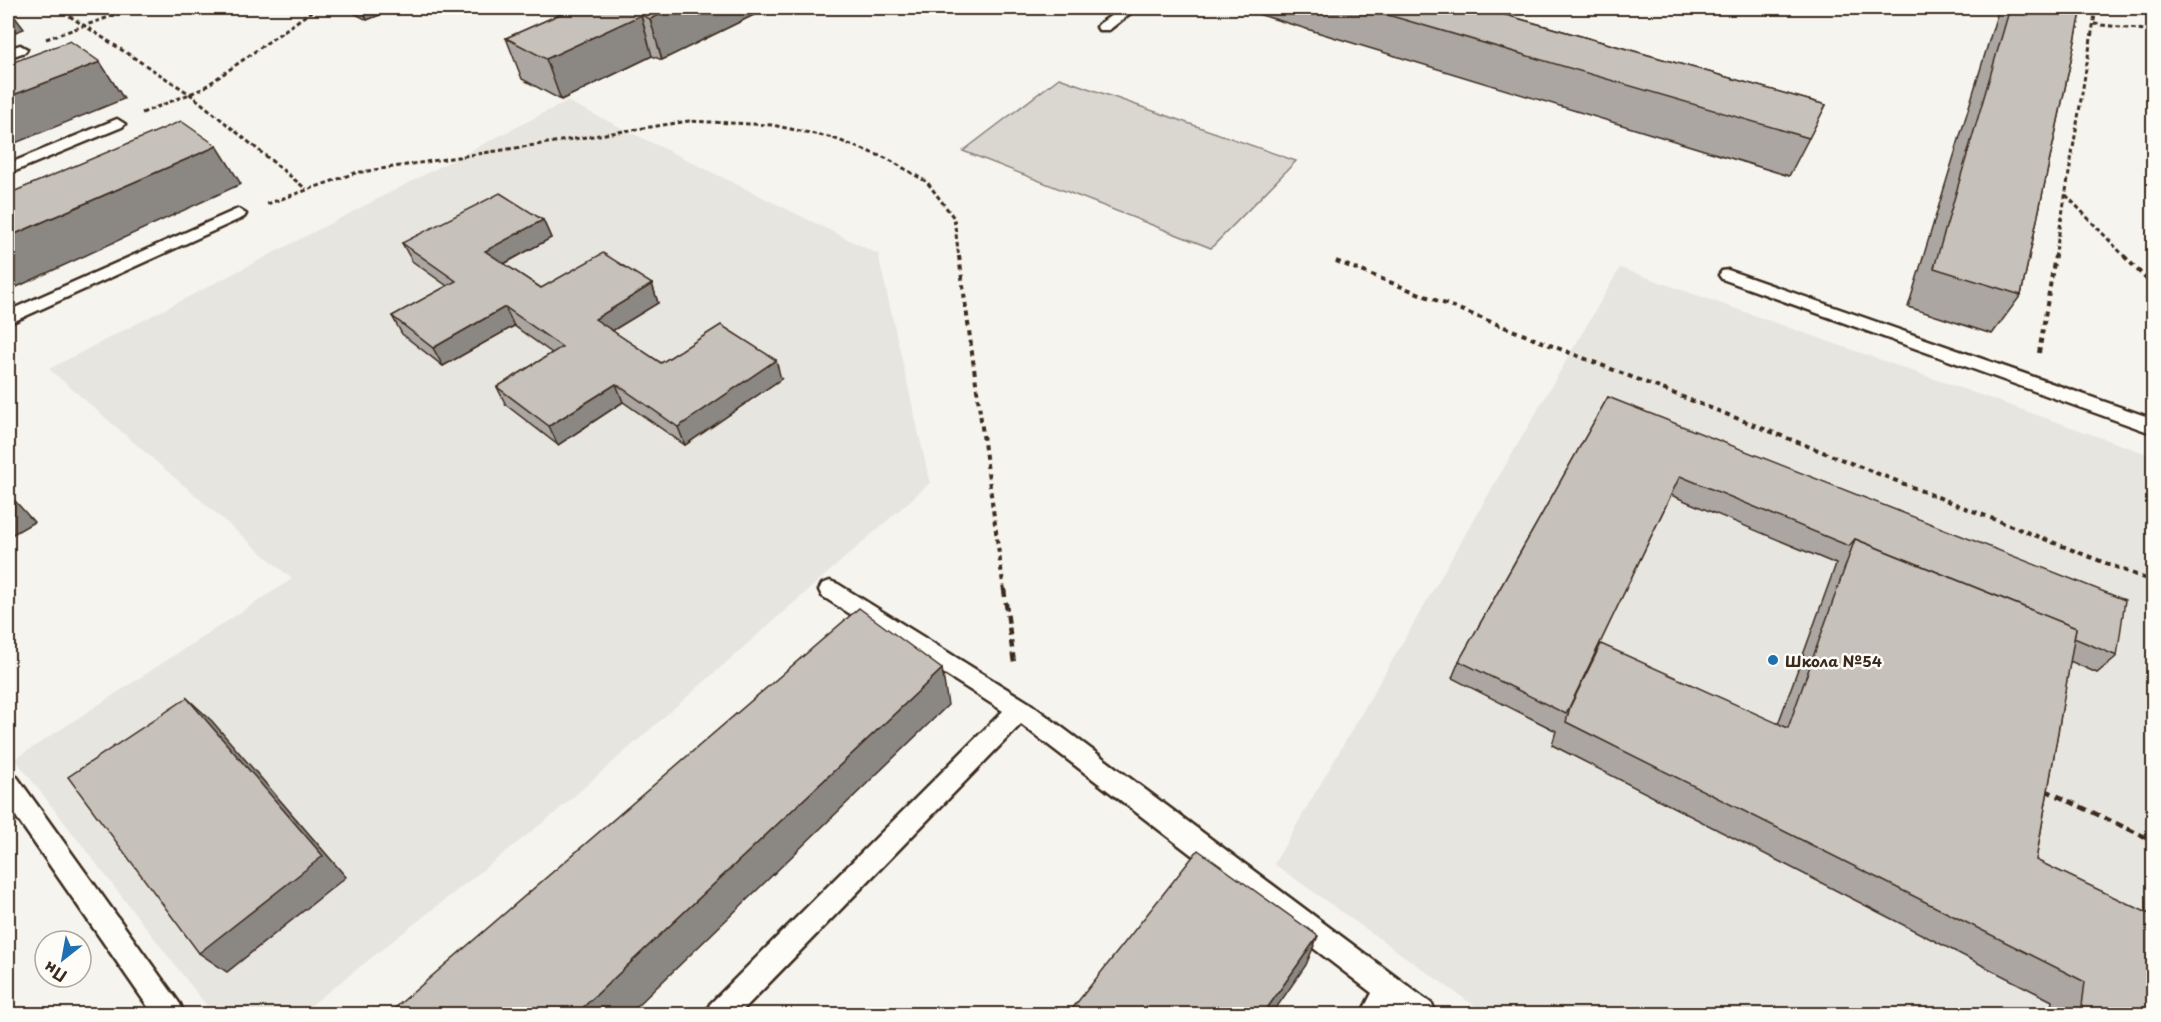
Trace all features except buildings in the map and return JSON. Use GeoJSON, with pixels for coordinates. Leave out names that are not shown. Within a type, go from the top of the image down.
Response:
{"type":"FeatureCollection","features":[{"type":"Feature","properties":{"kind":"lane"},"geometry":{"type":"LineString","coordinates":[[1104,27],[1130,8]]}},
{"type":"Feature","properties":{"kind":"lane"},"geometry":{"type":"LineString","coordinates":[[8,169],[117,124]]}},
{"type":"Feature","properties":{"kind":"lane"},"geometry":{"type":"LineString","coordinates":[[8,318],[238,214]]}},
{"type":"Feature","properties":{"kind":"lane"},"geometry":{"type":"LineString","coordinates":[[1728,275],[2154,427]]}},
{"type":"Feature","properties":{"kind":"lane"},"geometry":{"type":"LineString","coordinates":[[830,590],[1020,709],[1382,1003],[1422,1014]]}},
{"type":"Feature","properties":{"kind":"lane"},"geometry":{"type":"LineString","coordinates":[[720,1014],[1020,709]]}},
{"type":"Feature","properties":{"kind":"lane"},"geometry":{"type":"LineString","coordinates":[[8,785],[170,1014]]}},
{"type":"Feature","properties":{"kind":"path"},"geometry":{"type":"LineString","coordinates":[[57,8],[190,94],[307,189]]}},
{"type":"Feature","properties":{"kind":"path"},"geometry":{"type":"LineString","coordinates":[[14,51],[135,8]]}},
{"type":"Feature","properties":{"kind":"path"},"geometry":{"type":"LineString","coordinates":[[117,124],[201,89],[316,8]]}},
{"type":"Feature","properties":{"kind":"path"},"geometry":{"type":"LineString","coordinates":[[2034,384],[2096,8]]}},
{"type":"Feature","properties":{"kind":"path"},"geometry":{"type":"LineString","coordinates":[[2149,8],[2154,8]]}},
{"type":"Feature","properties":{"kind":"path"},"geometry":{"type":"LineString","coordinates":[[2094,24],[2154,31]]}},
{"type":"Feature","properties":{"kind":"path"},"geometry":{"type":"LineString","coordinates":[[238,214],[354,173],[689,121],[772,124],[834,138],[888,159],[927,182],[954,219],[1020,709]]}},
{"type":"Feature","properties":{"kind":"path"},"geometry":{"type":"LineString","coordinates":[[2065,194],[2154,287]]}},
{"type":"Feature","properties":{"kind":"path"},"geometry":{"type":"LineString","coordinates":[[1336,261],[2154,582]]}},
{"type":"Feature","properties":{"kind":"path"},"geometry":{"type":"LineString","coordinates":[[2036,786],[2154,841]]}},
{"type":"Feature","properties":{"kind":"shaded area"},"geometry":{"type":"Polygon","coordinates":[[[1059,78],[1296,161],[1211,248],[963,151],[1059,78]]]}},
{"type":"Feature","properties":{"kind":"shaded area"},"geometry":{"type":"Polygon","coordinates":[[[567,101],[878,254],[930,483],[555,813],[300,1014],[213,1014],[15,759],[292,579],[49,369],[567,101]]]}},
{"type":"Feature","properties":{"kind":"shaded area","name":"Школа №54"},"geometry":{"type":"Polygon","coordinates":[[[1620,268],[2153,456],[2153,1014],[1486,1014],[1274,864],[1620,268]]]}},
{"type":"Feature","properties":{"kind":"place","name":"Школа №54"},"geometry":{"type":"Point","coordinates":[1773,660]}}]}
